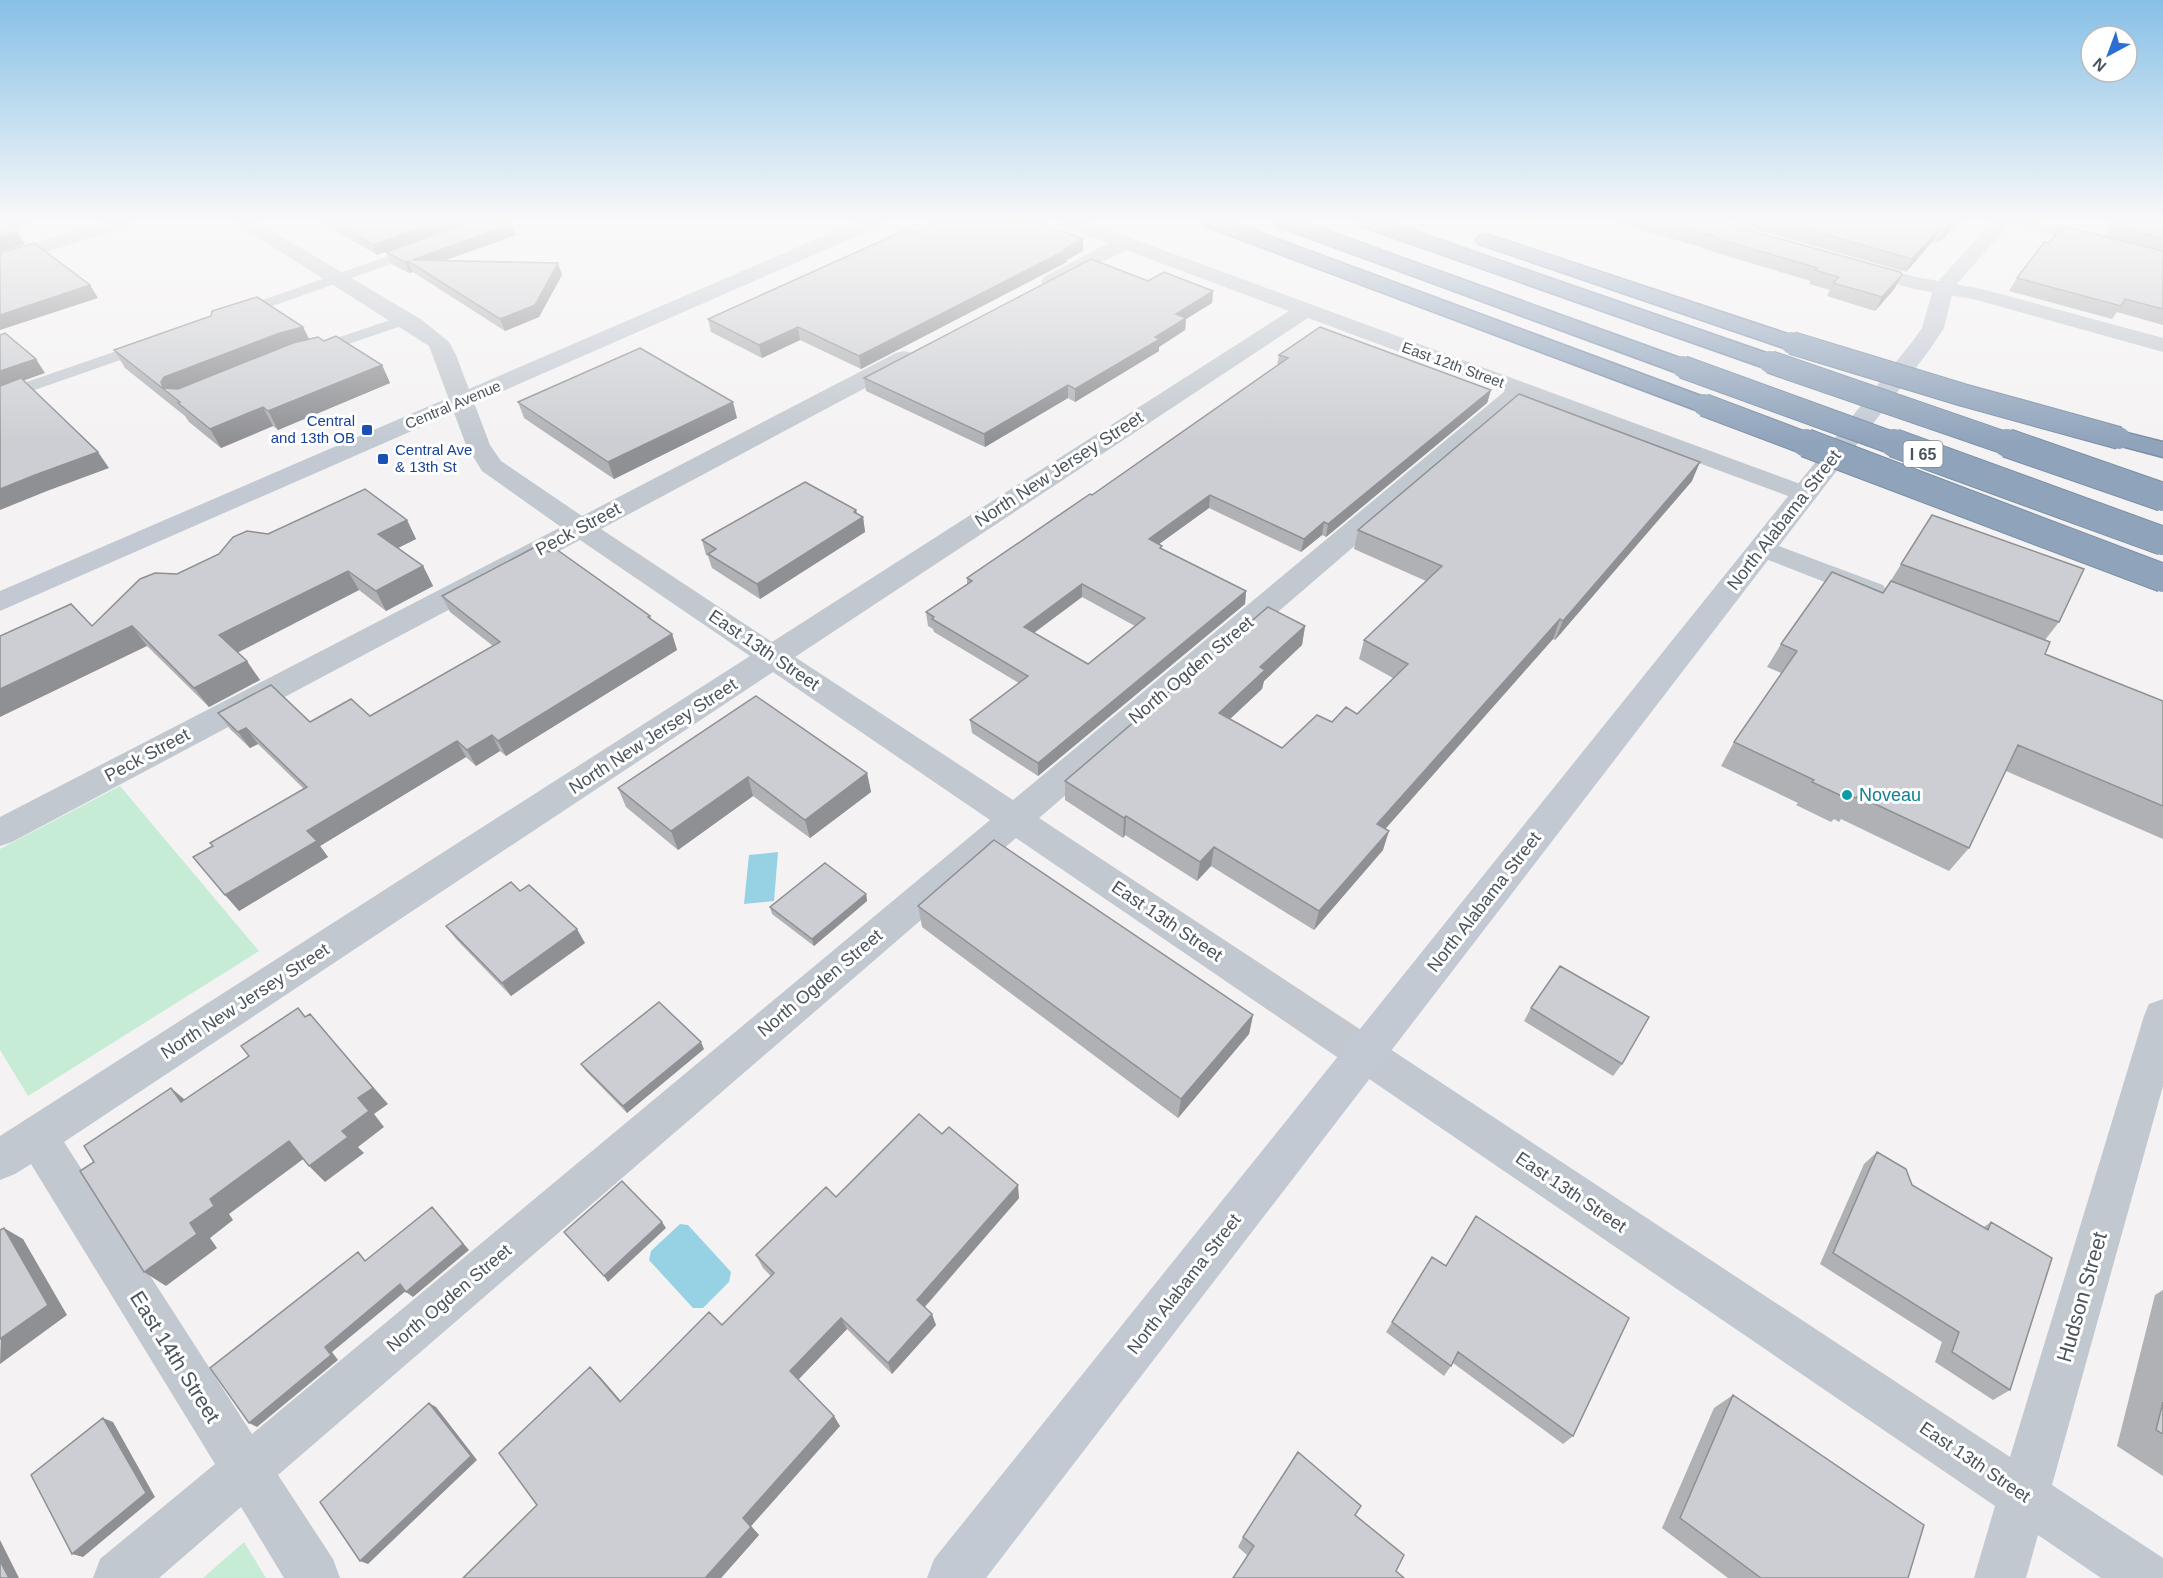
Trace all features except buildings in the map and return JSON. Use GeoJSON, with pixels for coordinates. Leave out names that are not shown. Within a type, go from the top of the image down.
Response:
{"type":"FeatureCollection","features":[{"type":"Feature","properties":{"kind":"highway"},"geometry":{"type":"LineString","coordinates":[[1410,296],[2163,578]]}},
{"type":"Feature","properties":{"kind":"highway","name":"I 65"},"geometry":{"type":"LineString","coordinates":[[1487,296],[2163,541]]}},
{"type":"Feature","properties":{"kind":"highway","name":"I 65"},"geometry":{"type":"LineString","coordinates":[[1579,296],[2163,497]]}},
{"type":"Feature","properties":{"kind":"highway"},"geometry":{"type":"LineString","coordinates":[[1652,296],[1792,343],[1953,392],[2163,450]]}},
{"type":"Feature","properties":{"kind":"main road","name":"Central Avenue"},"geometry":{"type":"LineString","coordinates":[[0,602],[704,296]]}},
{"type":"Feature","properties":{"kind":"main road","name":"North Alabama Street"},"geometry":{"type":"LineString","coordinates":[[953,1578],[1930,334],[1941,296]]}},
{"type":"Feature","properties":{"kind":"street","name":"East 13th Street"},"geometry":{"type":"LineString","coordinates":[[364,296],[438,342],[448,360],[477,445],[491,466],[580,528],[2147,1578]]}},
{"type":"Feature","properties":{"kind":"street","name":"East 12th Street"},"geometry":{"type":"LineString","coordinates":[[1266,296],[1805,494]]}},
{"type":"Feature","properties":{"kind":"street"},"geometry":{"type":"LineString","coordinates":[[1985,296],[2163,345]]}},
{"type":"Feature","properties":{"kind":"street","name":"North New Jersey Street"},"geometry":{"type":"LineString","coordinates":[[19,1148],[1305,310]]}},
{"type":"Feature","properties":{"kind":"street","name":"Peck Street"},"geometry":{"type":"LineString","coordinates":[[0,833],[928,346]]}},
{"type":"Feature","properties":{"kind":"street","name":"North Ogden Street"},"geometry":{"type":"LineString","coordinates":[[119,1578],[1521,390]]}},
{"type":"Feature","properties":{"kind":"street"},"geometry":{"type":"LineString","coordinates":[[1763,548],[1897,600]]}},
{"type":"Feature","properties":{"kind":"street","name":"Hudson Street"},"geometry":{"type":"LineString","coordinates":[[2000,1578],[2163,1016]]}},
{"type":"Feature","properties":{"kind":"street","name":"East 14th Street"},"geometry":{"type":"LineString","coordinates":[[19,1148],[246,1470],[314,1578]]}},
{"type":"Feature","properties":{"kind":"lane"},"geometry":{"type":"LineString","coordinates":[[221,319],[288,296]]}},
{"type":"Feature","properties":{"kind":"lane"},"geometry":{"type":"LineString","coordinates":[[297,356],[334,346],[405,320]]}},
{"type":"Feature","properties":{"kind":"lane"},"geometry":{"type":"LineString","coordinates":[[0,397],[166,339]]}},
{"type":"Feature","properties":{"kind":"green space"},"geometry":{"type":"Polygon","coordinates":[[[120,786],[259,951],[28,1096],[0,1050],[0,849],[120,786]]]}},
{"type":"Feature","properties":{"kind":"green space"},"geometry":{"type":"Polygon","coordinates":[[[244,1542],[266,1578],[203,1578],[244,1542]]]}},
{"type":"Feature","properties":{"kind":"water"},"geometry":{"type":"Polygon","coordinates":[[[778,852],[774,901],[744,904],[749,855],[778,852]]]}},
{"type":"Feature","properties":{"kind":"water"},"geometry":{"type":"Polygon","coordinates":[[[680,1224],[688,1225],[731,1272],[729,1282],[703,1308],[693,1308],[649,1260],[651,1251],[680,1224]]]}},
{"type":"Feature","properties":{"kind":"place","name":"Central and 13th OB"},"geometry":{"type":"Point","coordinates":[367,430]}},
{"type":"Feature","properties":{"kind":"place","name":"Central Ave & 13th St"},"geometry":{"type":"Point","coordinates":[383,459]}},
{"type":"Feature","properties":{"kind":"place","name":"Noveau"},"geometry":{"type":"Point","coordinates":[1847,795]}}]}
